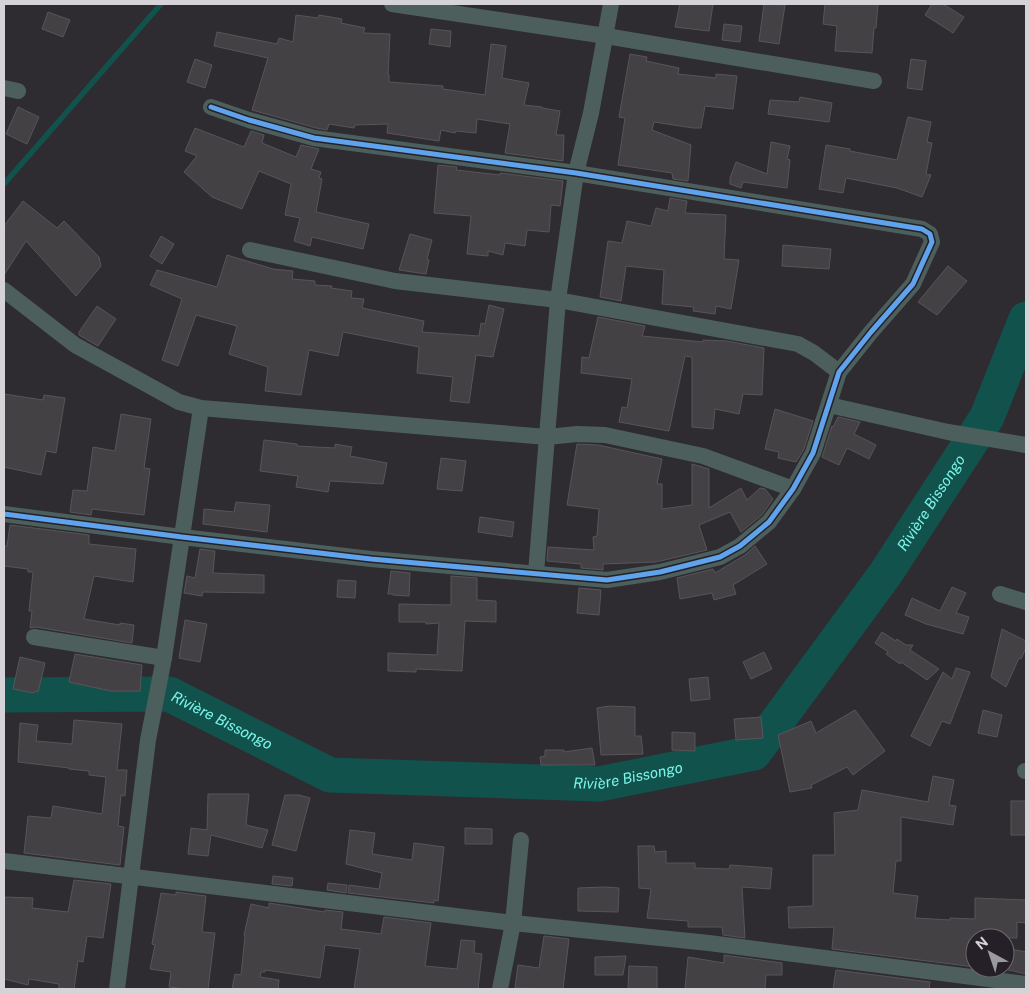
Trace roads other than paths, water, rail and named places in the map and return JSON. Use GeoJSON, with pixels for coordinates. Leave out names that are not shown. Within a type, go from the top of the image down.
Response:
{"type":"FeatureCollection","features":[{"type":"Feature","properties":{"kind":"street"},"geometry":{"type":"LineString","coordinates":[[392,4],[606,36],[874,80]]}},
{"type":"Feature","properties":{"kind":"street"},"geometry":{"type":"LineString","coordinates":[[536,573],[558,300],[576,173],[591,112],[611,4]]}},
{"type":"Feature","properties":{"kind":"street"},"geometry":{"type":"LineString","coordinates":[[4,514],[371,559],[607,580],[660,572],[720,557],[740,546],[769,522],[793,489],[813,453],[839,372],[913,284],[932,242],[930,234],[922,229],[576,173],[314,138],[211,108]]}},
{"type":"Feature","properties":{"kind":"street"},"geometry":{"type":"LineString","coordinates":[[250,250],[395,281],[558,300],[798,344],[814,353],[839,372]]}},
{"type":"Feature","properties":{"kind":"street"},"geometry":{"type":"LineString","coordinates":[[4,290],[75,345],[179,402],[201,408],[547,437],[577,434],[605,435],[703,456],[793,489]]}},
{"type":"Feature","properties":{"kind":"street"},"geometry":{"type":"LineString","coordinates":[[829,405],[948,432],[1026,445]]}},
{"type":"Feature","properties":{"kind":"street"},"geometry":{"type":"LineString","coordinates":[[117,989],[148,740],[164,658],[201,408]]}},
{"type":"Feature","properties":{"kind":"street"},"geometry":{"type":"LineString","coordinates":[[1000,594],[1026,602]]}},
{"type":"Feature","properties":{"kind":"street"},"geometry":{"type":"LineString","coordinates":[[34,637],[164,658]]}},
{"type":"Feature","properties":{"kind":"street"},"geometry":{"type":"LineString","coordinates":[[500,989],[513,923],[521,840]]}},
{"type":"Feature","properties":{"kind":"street"},"geometry":{"type":"LineString","coordinates":[[4,861],[310,900],[709,943],[982,984],[1026,984]]}},
{"type":"Feature","properties":{"kind":"waterway"},"geometry":{"type":"LineString","coordinates":[[4,184],[161,4]]}},
{"type":"Feature","properties":{"kind":"waterway","name":"Rivière Bissongo"},"geometry":{"type":"LineString","coordinates":[[4,695],[169,694],[330,775],[599,784],[754,753],[886,573],[987,417],[1026,319]]}}]}
